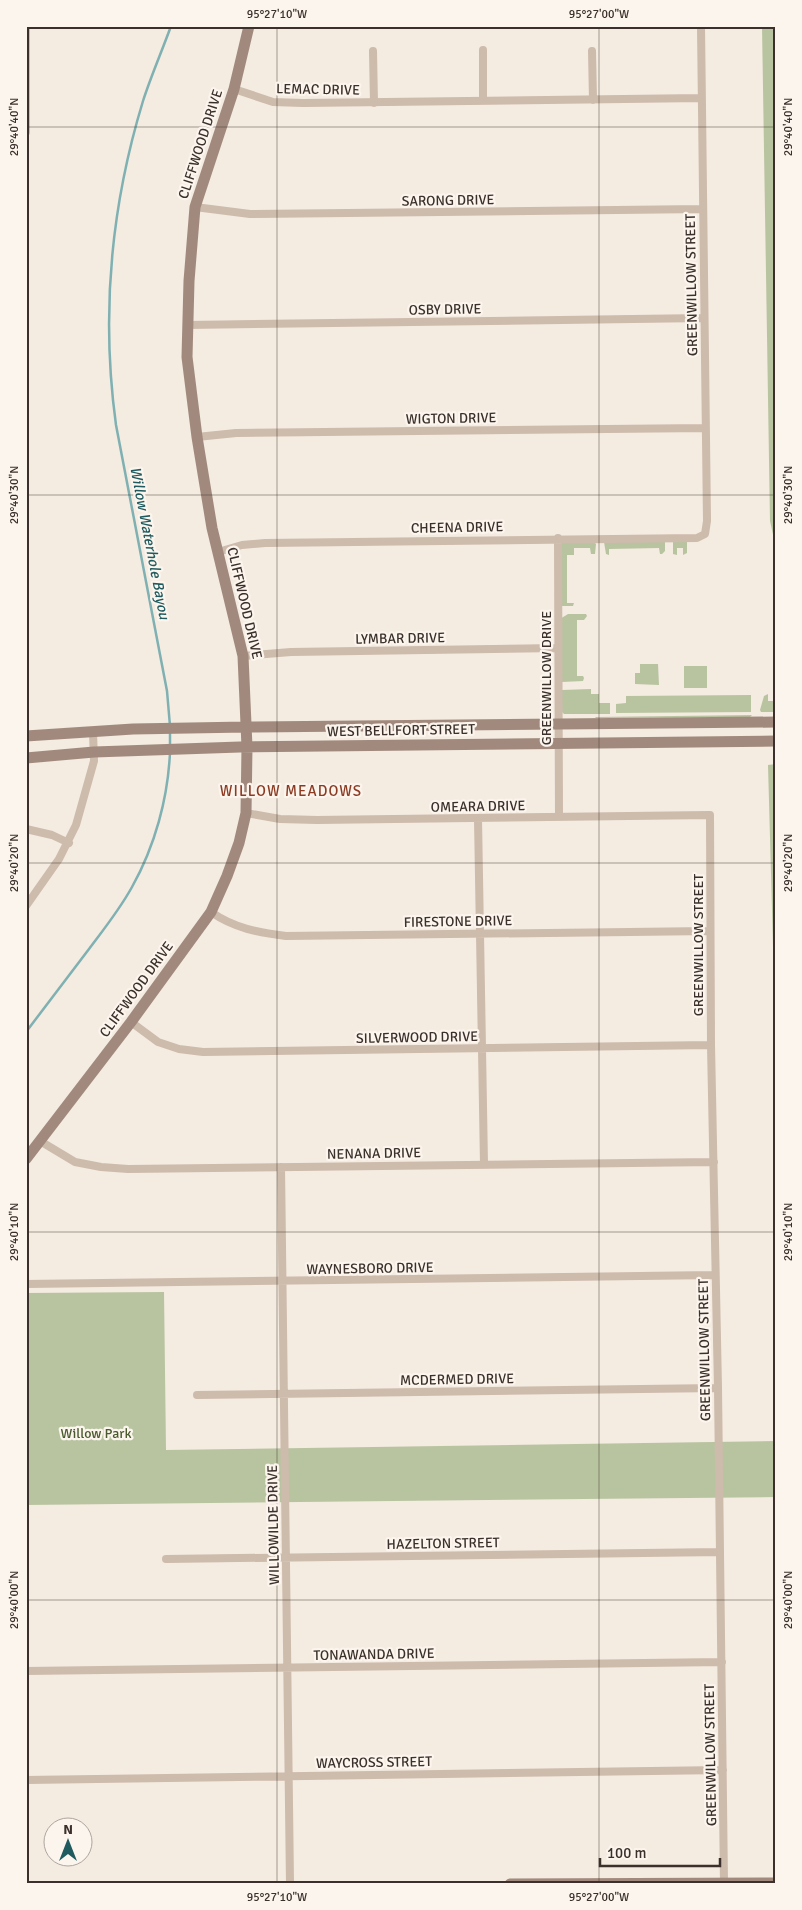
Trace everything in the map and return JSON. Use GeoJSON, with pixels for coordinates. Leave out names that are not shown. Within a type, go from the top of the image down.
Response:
{"type":"FeatureCollection","features":[{"type":"Feature","properties":{"kind":"main road","name":"CLIFFWOOD DRIVE"},"geometry":{"type":"LineString","coordinates":[[26,1159],[131,1022],[211,912],[233,860],[246,813],[247,747],[244,656],[218,552],[197,437],[186,357],[195,207],[234,89],[249,26]]}},
{"type":"Feature","properties":{"kind":"main road"},"geometry":{"type":"LineString","coordinates":[[756,722],[756,741]]}},
{"type":"Feature","properties":{"kind":"main road","name":"WEST BELLFORT STREET"},"geometry":{"type":"LineString","coordinates":[[26,736],[146,729],[246,727],[776,722]]}},
{"type":"Feature","properties":{"kind":"main road"},"geometry":{"type":"LineString","coordinates":[[400,726],[401,745]]}},
{"type":"Feature","properties":{"kind":"main road","name":"WEST BELLFORT STREET"},"geometry":{"type":"LineString","coordinates":[[26,758],[94,752],[197,748],[559,742],[776,741]]}},
{"type":"Feature","properties":{"kind":"main road"},"geometry":{"type":"LineString","coordinates":[[510,1884],[776,1883]]}},
{"type":"Feature","properties":{"kind":"street"},"geometry":{"type":"LineString","coordinates":[[26,26],[26,132]]}},
{"type":"Feature","properties":{"kind":"street","name":"GREENWILLOW STREET"},"geometry":{"type":"LineString","coordinates":[[697,538],[705,534],[707,528],[701,26]]}},
{"type":"Feature","properties":{"kind":"street"},"geometry":{"type":"LineString","coordinates":[[482,50],[483,101]]}},
{"type":"Feature","properties":{"kind":"street","name":"LEMAC DRIVE"},"geometry":{"type":"LineString","coordinates":[[373,51],[374,102]]}},
{"type":"Feature","properties":{"kind":"street"},"geometry":{"type":"LineString","coordinates":[[592,51],[593,100]]}},
{"type":"Feature","properties":{"kind":"street","name":"LEMAC DRIVE"},"geometry":{"type":"LineString","coordinates":[[234,89],[273,102],[701,98]]}},
{"type":"Feature","properties":{"kind":"street","name":"SARONG DRIVE"},"geometry":{"type":"LineString","coordinates":[[195,207],[250,214],[703,209]]}},
{"type":"Feature","properties":{"kind":"street","name":"OSBY DRIVE"},"geometry":{"type":"LineString","coordinates":[[187,325],[704,318]]}},
{"type":"Feature","properties":{"kind":"street","name":"WIGTON DRIVE"},"geometry":{"type":"LineString","coordinates":[[197,437],[236,433],[706,428]]}},
{"type":"Feature","properties":{"kind":"street","name":"GREENWILLOW DRIVE"},"geometry":{"type":"LineString","coordinates":[[558,538],[559,817]]}},
{"type":"Feature","properties":{"kind":"street","name":"CHEENA DRIVE"},"geometry":{"type":"LineString","coordinates":[[218,552],[242,545],[265,542],[697,538]]}},
{"type":"Feature","properties":{"kind":"street","name":"LYMBAR DRIVE"},"geometry":{"type":"LineString","coordinates":[[244,656],[291,652],[558,648]]}},
{"type":"Feature","properties":{"kind":"street"},"geometry":{"type":"LineString","coordinates":[[26,906],[69,842],[85,796],[94,761],[93,732]]}},
{"type":"Feature","properties":{"kind":"street","name":"OMEARA DRIVE"},"geometry":{"type":"LineString","coordinates":[[246,813],[280,819],[317,820],[710,815]]}},
{"type":"Feature","properties":{"kind":"street","name":"GREENWILLOW STREET"},"geometry":{"type":"LineString","coordinates":[[710,815],[711,1045],[718,1388],[724,1883]]}},
{"type":"Feature","properties":{"kind":"street"},"geometry":{"type":"LineString","coordinates":[[478,819],[484,1164]]}},
{"type":"Feature","properties":{"kind":"street"},"geometry":{"type":"LineString","coordinates":[[26,829],[52,835],[69,842]]}},
{"type":"Feature","properties":{"kind":"street","name":"FIRESTONE DRIVE"},"geometry":{"type":"LineString","coordinates":[[211,912],[222,920],[258,933],[286,936],[710,931]]}},
{"type":"Feature","properties":{"kind":"street","name":"SILVERWOOD DRIVE"},"geometry":{"type":"LineString","coordinates":[[131,1022],[158,1042],[179,1049],[203,1052],[711,1045]]}},
{"type":"Feature","properties":{"kind":"street","name":"NENANA DRIVE"},"geometry":{"type":"LineString","coordinates":[[40,1141],[75,1162],[101,1167],[128,1169],[714,1162]]}},
{"type":"Feature","properties":{"kind":"street","name":"WILLOWILDE DRIVE"},"geometry":{"type":"LineString","coordinates":[[280,1167],[290,1884]]}},
{"type":"Feature","properties":{"kind":"street","name":"WAYNESBORO DRIVE"},"geometry":{"type":"LineString","coordinates":[[26,1284],[715,1275]]}},
{"type":"Feature","properties":{"kind":"street","name":"MCDERMED DRIVE"},"geometry":{"type":"LineString","coordinates":[[197,1395],[718,1388]]}},
{"type":"Feature","properties":{"kind":"street","name":"HAZELTON STREET"},"geometry":{"type":"LineString","coordinates":[[166,1559],[720,1552]]}},
{"type":"Feature","properties":{"kind":"street","name":"TONAWANDA DRIVE"},"geometry":{"type":"LineString","coordinates":[[26,1671],[722,1662]]}},
{"type":"Feature","properties":{"kind":"street","name":"WAYCROSS STREET"},"geometry":{"type":"LineString","coordinates":[[26,1780],[723,1770]]}},
{"type":"Feature","properties":{"kind":"green space"},"geometry":{"type":"Polygon","coordinates":[[[762,26],[776,26],[776,548],[770,521],[762,26]]]}},
{"type":"Feature","properties":{"kind":"green space"},"geometry":{"type":"Polygon","coordinates":[[[564,542],[594,542],[596,544],[595,554],[591,554],[590,548],[574,548],[574,555],[567,555],[567,603],[574,603],[573,606],[562,606],[560,544],[564,542]]]}},
{"type":"Feature","properties":{"kind":"green space"},"geometry":{"type":"Polygon","coordinates":[[[604,542],[665,542],[665,551],[660,554],[659,548],[609,549],[609,555],[606,554],[604,542]]]}},
{"type":"Feature","properties":{"kind":"green space"},"geometry":{"type":"Polygon","coordinates":[[[673,542],[687,542],[687,553],[683,555],[683,548],[677,548],[677,555],[673,554],[673,542]]]}},
{"type":"Feature","properties":{"kind":"green space"},"geometry":{"type":"Polygon","coordinates":[[[568,614],[586,614],[587,616],[584,620],[577,620],[577,676],[583,676],[583,681],[562,682],[560,619],[568,614]]]}},
{"type":"Feature","properties":{"kind":"green space"},"geometry":{"type":"Polygon","coordinates":[[[640,664],[658,664],[659,685],[635,684],[635,673],[640,673],[640,664]]]}},
{"type":"Feature","properties":{"kind":"green space"},"geometry":{"type":"Polygon","coordinates":[[[684,666],[707,666],[707,688],[684,688],[684,666]]]}},
{"type":"Feature","properties":{"kind":"green space"},"geometry":{"type":"Polygon","coordinates":[[[591,689],[591,694],[599,694],[599,703],[610,703],[610,714],[564,714],[562,712],[562,690],[591,689]]]}},
{"type":"Feature","properties":{"kind":"green space"},"geometry":{"type":"Polygon","coordinates":[[[768,694],[768,701],[776,701],[776,712],[761,712],[760,710],[764,696],[768,694]]]}},
{"type":"Feature","properties":{"kind":"green space"},"geometry":{"type":"Polygon","coordinates":[[[751,695],[751,712],[616,713],[616,704],[626,703],[626,696],[751,695]]]}},
{"type":"Feature","properties":{"kind":"green space"},"geometry":{"type":"Polygon","coordinates":[[[752,715],[750,717],[595,718],[596,717],[752,715]]]}},
{"type":"Feature","properties":{"kind":"green space"},"geometry":{"type":"Polygon","coordinates":[[[776,764],[776,1055],[768,765],[776,764]]]}},
{"type":"Feature","properties":{"kind":"green space","name":"Willow Park"},"geometry":{"type":"Polygon","coordinates":[[[164,1292],[166,1450],[776,1441],[776,1497],[26,1505],[26,1293],[164,1292]]]}},
{"type":"Feature","properties":{"kind":"waterway","name":"Willow Waterhole Bayou"},"geometry":{"type":"LineString","coordinates":[[170,726],[167,691],[116,425],[109,343],[112,262],[116,221],[123,181],[143,101],[171,26]]}},
{"type":"Feature","properties":{"kind":"waterway","name":"Willow Waterhole Bayou"},"geometry":{"type":"LineString","coordinates":[[170,732],[170,746]]}},
{"type":"Feature","properties":{"kind":"waterway","name":"Willow Waterhole Bayou"},"geometry":{"type":"LineString","coordinates":[[26,1032],[112,919],[140,871],[159,821],[169,769],[170,752]]}},
{"type":"Feature","properties":{"kind":"district","name":"WILLOW MEADOWS"},"geometry":{"type":"Point","coordinates":[291,791]}}]}
